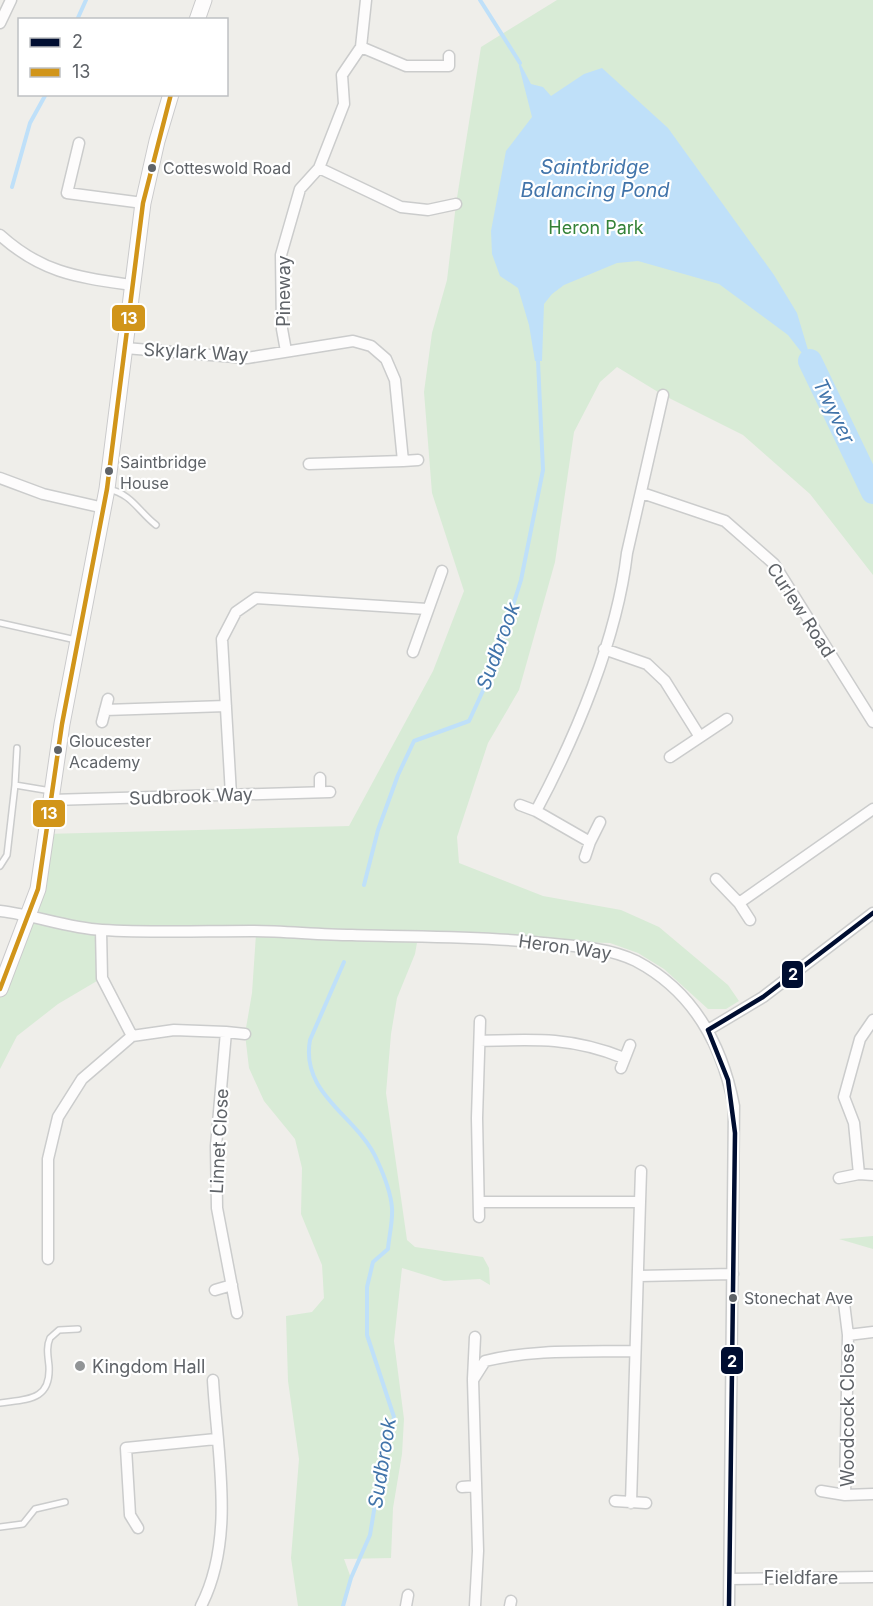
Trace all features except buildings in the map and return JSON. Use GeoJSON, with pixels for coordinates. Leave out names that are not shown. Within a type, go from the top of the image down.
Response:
{"type":"FeatureCollection","features":[{"type":"Feature","properties":{"kind":"main road"},"geometry":{"type":"LineString","coordinates":[[198,18],[204,0]]}},
{"type":"Feature","properties":{"kind":"main road"},"geometry":{"type":"LineString","coordinates":[[0,989],[38,889],[77,641],[107,489],[143,203],[157,141],[170,96]]}},
{"type":"Feature","properties":{"kind":"street"},"geometry":{"type":"LineString","coordinates":[[0,23],[10,0]]}},
{"type":"Feature","properties":{"kind":"street","name":"Pineway"},"geometry":{"type":"LineString","coordinates":[[285,351],[282,329],[281,255],[300,189],[319,168],[344,104],[342,75],[361,47],[366,0]]}},
{"type":"Feature","properties":{"kind":"street"},"geometry":{"type":"LineString","coordinates":[[361,47],[406,66],[449,66],[449,56]]}},
{"type":"Feature","properties":{"kind":"street"},"geometry":{"type":"LineString","coordinates":[[79,142],[66,193],[143,203]]}},
{"type":"Feature","properties":{"kind":"street"},"geometry":{"type":"LineString","coordinates":[[319,168],[401,207],[428,210],[456,204]]}},
{"type":"Feature","properties":{"kind":"street"},"geometry":{"type":"LineString","coordinates":[[0,235],[31,260],[52,270],[79,278],[131,285]]}},
{"type":"Feature","properties":{"kind":"street","name":"Skylark Way"},"geometry":{"type":"LineString","coordinates":[[125,348],[247,358],[353,341],[371,346],[386,359],[395,380],[404,461]]}},
{"type":"Feature","properties":{"kind":"street"},"geometry":{"type":"LineString","coordinates":[[536,811],[572,741],[604,649],[624,576],[627,553],[663,395]]}},
{"type":"Feature","properties":{"kind":"street"},"geometry":{"type":"LineString","coordinates":[[309,464],[418,460]]}},
{"type":"Feature","properties":{"kind":"street"},"geometry":{"type":"LineString","coordinates":[[0,478],[43,494],[104,508]]}},
{"type":"Feature","properties":{"kind":"street","name":"Curlew Road"},"geometry":{"type":"LineString","coordinates":[[642,493],[725,521],[774,564],[873,722]]}},
{"type":"Feature","properties":{"kind":"street"},"geometry":{"type":"LineString","coordinates":[[413,652],[442,572]]}},
{"type":"Feature","properties":{"kind":"street"},"geometry":{"type":"LineString","coordinates":[[231,795],[222,639],[236,612],[256,598],[427,609]]}},
{"type":"Feature","properties":{"kind":"street"},"geometry":{"type":"LineString","coordinates":[[604,649],[647,664],[665,681],[700,736]]}},
{"type":"Feature","properties":{"kind":"street"},"geometry":{"type":"LineString","coordinates":[[102,722],[106,704],[226,706]]}},
{"type":"Feature","properties":{"kind":"street"},"geometry":{"type":"LineString","coordinates":[[670,757],[727,719]]}},
{"type":"Feature","properties":{"kind":"street","name":"Sudbrook Way"},"geometry":{"type":"LineString","coordinates":[[52,796],[325,792],[320,777]]}},
{"type":"Feature","properties":{"kind":"street"},"geometry":{"type":"LineString","coordinates":[[520,805],[536,811],[590,842]]}},
{"type":"Feature","properties":{"kind":"street"},"geometry":{"type":"LineString","coordinates":[[739,903],[873,809]]}},
{"type":"Feature","properties":{"kind":"street"},"geometry":{"type":"LineString","coordinates":[[585,857],[600,822]]}},
{"type":"Feature","properties":{"kind":"street"},"geometry":{"type":"LineString","coordinates":[[716,879],[739,903],[750,920]]}},
{"type":"Feature","properties":{"kind":"street","name":"Heron Way"},"geometry":{"type":"LineString","coordinates":[[0,911],[30,915],[65,926],[101,930],[256,931],[363,936],[480,936],[608,950],[635,961],[680,992],[708,1030],[720,1053],[734,1106],[729,1606]]}},
{"type":"Feature","properties":{"kind":"street"},"geometry":{"type":"LineString","coordinates":[[708,1030],[763,997],[873,913]]}},
{"type":"Feature","properties":{"kind":"street"},"geometry":{"type":"LineString","coordinates":[[101,930],[102,978],[132,1036]]}},
{"type":"Feature","properties":{"kind":"street"},"geometry":{"type":"LineString","coordinates":[[859,1174],[854,1123],[844,1097],[860,1040],[873,1020]]}},
{"type":"Feature","properties":{"kind":"street"},"geometry":{"type":"LineString","coordinates":[[479,1217],[477,1118],[480,1021]]}},
{"type":"Feature","properties":{"kind":"street"},"geometry":{"type":"LineString","coordinates":[[48,1259],[48,1160],[58,1117],[82,1079],[132,1036],[174,1030],[245,1034]]}},
{"type":"Feature","properties":{"kind":"street","name":"Linnet Close"},"geometry":{"type":"LineString","coordinates":[[226,1032],[216,1146],[217,1208],[237,1313]]}},
{"type":"Feature","properties":{"kind":"street"},"geometry":{"type":"LineString","coordinates":[[480,1041],[542,1039],[592,1045],[622,1063],[630,1045]]}},
{"type":"Feature","properties":{"kind":"street"},"geometry":{"type":"LineString","coordinates":[[631,1503],[641,1171]]}},
{"type":"Feature","properties":{"kind":"street"},"geometry":{"type":"LineString","coordinates":[[840,1178],[859,1174],[873,1175]]}},
{"type":"Feature","properties":{"kind":"street"},"geometry":{"type":"LineString","coordinates":[[480,1202],[640,1202]]}},
{"type":"Feature","properties":{"kind":"street"},"geometry":{"type":"LineString","coordinates":[[639,1275],[734,1274]]}},
{"type":"Feature","properties":{"kind":"street"},"geometry":{"type":"LineString","coordinates":[[215,1290],[232,1285]]}},
{"type":"Feature","properties":{"kind":"street"},"geometry":{"type":"LineString","coordinates":[[844,1303],[848,1335]]}},
{"type":"Feature","properties":{"kind":"street","name":"Woodcock Close"},"geometry":{"type":"LineString","coordinates":[[873,1332],[848,1335],[845,1495],[873,1494]]}},
{"type":"Feature","properties":{"kind":"street"},"geometry":{"type":"LineString","coordinates":[[475,1337],[473,1380],[476,1486],[483,1530],[478,1551],[475,1606]]}},
{"type":"Feature","properties":{"kind":"street"},"geometry":{"type":"LineString","coordinates":[[473,1380],[485,1361],[498,1358],[547,1353],[635,1350]]}},
{"type":"Feature","properties":{"kind":"street"},"geometry":{"type":"LineString","coordinates":[[201,1606],[211,1587],[223,1501],[221,1458],[216,1439],[213,1380]]}},
{"type":"Feature","properties":{"kind":"street"},"geometry":{"type":"LineString","coordinates":[[138,1528],[130,1515],[124,1443],[216,1439]]}},
{"type":"Feature","properties":{"kind":"street"},"geometry":{"type":"LineString","coordinates":[[462,1487],[476,1486]]}},
{"type":"Feature","properties":{"kind":"street"},"geometry":{"type":"LineString","coordinates":[[821,1491],[845,1495]]}},
{"type":"Feature","properties":{"kind":"street"},"geometry":{"type":"LineString","coordinates":[[615,1501],[646,1503]]}},
{"type":"Feature","properties":{"kind":"street","name":"Fieldfare"},"geometry":{"type":"LineString","coordinates":[[730,1579],[873,1577]]}},
{"type":"Feature","properties":{"kind":"lane"},"geometry":{"type":"LineString","coordinates":[[107,489],[128,496],[156,525]]}},
{"type":"Feature","properties":{"kind":"lane"},"geometry":{"type":"LineString","coordinates":[[0,623],[77,641]]}},
{"type":"Feature","properties":{"kind":"lane"},"geometry":{"type":"LineString","coordinates":[[0,866],[7,855],[17,748]]}},
{"type":"Feature","properties":{"kind":"lane"},"geometry":{"type":"LineString","coordinates":[[15,785],[52,796]]}},
{"type":"Feature","properties":{"kind":"lane"},"geometry":{"type":"LineString","coordinates":[[0,1403],[35,1396],[44,1391],[49,1384],[50,1338],[59,1330],[78,1329]]}},
{"type":"Feature","properties":{"kind":"lane"},"geometry":{"type":"LineString","coordinates":[[0,1527],[22,1524],[35,1509],[65,1502]]}},
{"type":"Feature","properties":{"kind":"green space","name":"Heron Park"},"geometry":{"type":"Polygon","coordinates":[[[557,0],[873,0],[873,575],[810,494],[743,435],[663,395],[617,367],[600,382],[574,432],[555,562],[519,690],[488,743],[457,837],[459,863],[543,896],[621,910],[659,927],[728,985],[739,1001],[726,1009],[708,1009],[664,969],[638,953],[610,943],[418,937],[415,954],[397,998],[391,1034],[386,1093],[407,1240],[415,1247],[483,1257],[489,1268],[490,1285],[480,1279],[444,1281],[402,1268],[394,1341],[404,1419],[402,1454],[393,1508],[391,1558],[344,1559],[351,1578],[343,1606],[298,1606],[291,1558],[299,1459],[288,1381],[286,1316],[312,1312],[324,1298],[322,1265],[301,1214],[302,1168],[295,1139],[264,1101],[249,1068],[245,1034],[252,993],[256,934],[102,930],[102,978],[58,1004],[17,1036],[0,1069],[0,989],[19,944],[45,834],[349,826],[433,671],[464,591],[432,493],[424,392],[432,333],[447,280],[456,204],[481,47],[557,0]]]}},
{"type":"Feature","properties":{"kind":"green space"},"geometry":{"type":"Polygon","coordinates":[[[873,1236],[873,1249],[839,1239],[873,1236]]]}},
{"type":"Feature","properties":{"kind":"water","name":"Saintbridge Balancing Pond"},"geometry":{"type":"Polygon","coordinates":[[[520,63],[531,84],[543,87],[551,96],[584,74],[602,68],[668,128],[774,275],[797,313],[811,360],[809,362],[788,335],[719,284],[638,261],[617,263],[564,285],[552,294],[544,304],[542,361],[535,361],[529,325],[518,288],[500,276],[492,254],[491,231],[506,151],[532,117],[520,63]]]}},
{"type":"Feature","properties":{"kind":"waterway"},"geometry":{"type":"LineString","coordinates":[[78,18],[86,0]]}},
{"type":"Feature","properties":{"kind":"waterway","name":"Sudbrook"},"geometry":{"type":"LineString","coordinates":[[480,0],[520,63]]}},
{"type":"Feature","properties":{"kind":"waterway"},"geometry":{"type":"LineString","coordinates":[[12,187],[30,123],[45,96]]}},
{"type":"Feature","properties":{"kind":"waterway","name":"Sudbrook"},"geometry":{"type":"LineString","coordinates":[[364,885],[378,830],[398,775],[414,741],[469,721],[493,669],[521,580],[543,470],[538,361]]}},
{"type":"Feature","properties":{"kind":"waterway","name":"Twyver"},"geometry":{"type":"LineString","coordinates":[[810,361],[873,492]]}},
{"type":"Feature","properties":{"kind":"waterway","name":"Sudbrook"},"geometry":{"type":"LineString","coordinates":[[343,1606],[351,1578],[370,1535],[381,1468],[394,1417],[367,1335],[367,1287],[373,1262],[388,1249],[392,1213],[390,1196],[379,1165],[368,1144],[322,1091],[309,1059],[310,1040],[344,962]]}},
{"type":"Feature","properties":{"kind":"transit line","name":"13"},"geometry":{"type":"LineString","coordinates":[[0,989],[38,889],[62,724],[107,489],[143,203],[170,96]]}},
{"type":"Feature","properties":{"kind":"transit line","name":"2"},"geometry":{"type":"LineString","coordinates":[[708,1030],[763,997],[873,913]]}},
{"type":"Feature","properties":{"kind":"transit line","name":"2"},"geometry":{"type":"LineString","coordinates":[[708,1030],[728,1080],[735,1133],[729,1606]]}},
{"type":"Feature","properties":{"kind":"place","name":"Cotteswold Road"},"geometry":{"type":"Point","coordinates":[152,168]}},
{"type":"Feature","properties":{"kind":"place","name":"Saintbridge House"},"geometry":{"type":"Point","coordinates":[109,471]}},
{"type":"Feature","properties":{"kind":"place","name":"Gloucester Academy"},"geometry":{"type":"Point","coordinates":[58,750]}},
{"type":"Feature","properties":{"kind":"place","name":"Stonechat Ave"},"geometry":{"type":"Point","coordinates":[733,1298]}},
{"type":"Feature","properties":{"kind":"place","name":"Kingdom Hall"},"geometry":{"type":"Point","coordinates":[80,1366]}}]}
